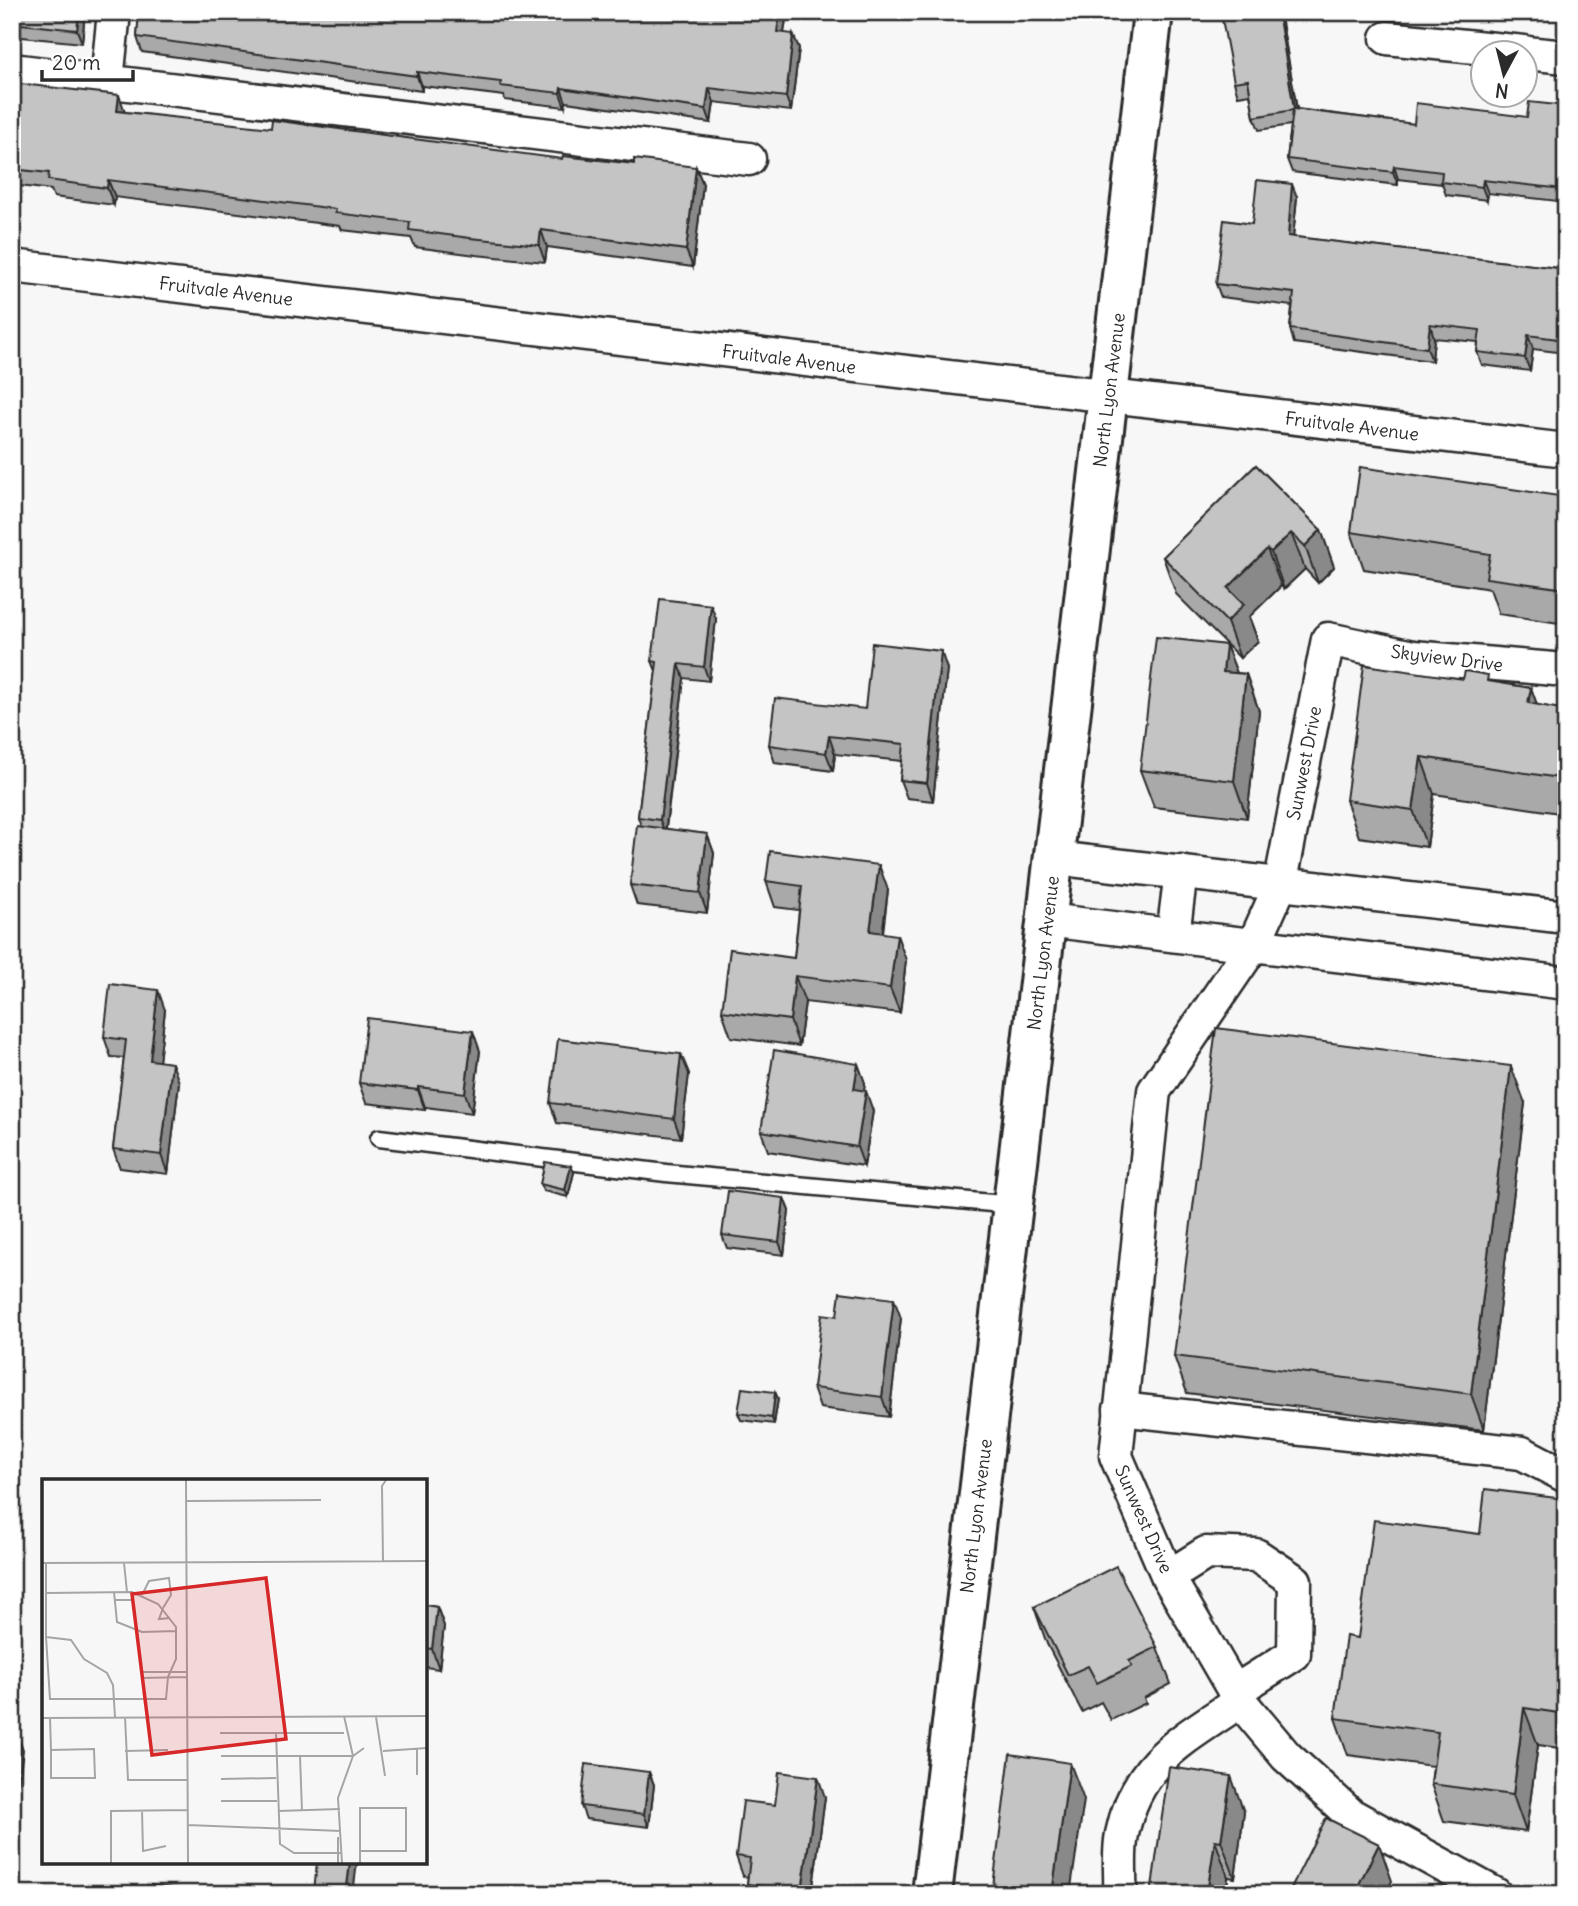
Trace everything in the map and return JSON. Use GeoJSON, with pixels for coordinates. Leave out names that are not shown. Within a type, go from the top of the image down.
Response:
{"type":"FeatureCollection","features":[{"type":"Feature","properties":{"kind":"street"},"geometry":{"type":"LineString","coordinates":[[107,81],[114,12]]}},
{"type":"Feature","properties":{"kind":"street","name":"North Lyon Avenue"},"geometry":{"type":"LineString","coordinates":[[932,1894],[1153,12]]}},
{"type":"Feature","properties":{"kind":"street"},"geometry":{"type":"LineString","coordinates":[[1387,38],[1470,47]]}},
{"type":"Feature","properties":{"kind":"street"},"geometry":{"type":"LineString","coordinates":[[1540,54],[1566,57]]}},
{"type":"Feature","properties":{"kind":"street"},"geometry":{"type":"LineString","coordinates":[[12,70],[749,159]]}},
{"type":"Feature","properties":{"kind":"street","name":"Fruitvale Avenue"},"geometry":{"type":"LineString","coordinates":[[12,266],[1566,450]]}},
{"type":"Feature","properties":{"kind":"street","name":"Skyview Drive"},"geometry":{"type":"LineString","coordinates":[[1328,639],[1413,657],[1566,670]]}},
{"type":"Feature","properties":{"kind":"street","name":"Sunwest Drive"},"geometry":{"type":"LineString","coordinates":[[1328,639],[1280,886],[1254,944],[1210,1027],[1154,1091],[1116,1456],[1168,1577],[1237,1697],[1286,1756],[1351,1815],[1459,1885],[1495,1894]]}},
{"type":"Feature","properties":{"kind":"street"},"geometry":{"type":"LineString","coordinates":[[1054,858],[1566,918]]}},
{"type":"Feature","properties":{"kind":"street"},"geometry":{"type":"LineString","coordinates":[[1173,935],[1181,873]]}},
{"type":"Feature","properties":{"kind":"street"},"geometry":{"type":"LineString","coordinates":[[1047,919],[1566,983]]}},
{"type":"Feature","properties":{"kind":"street"},"geometry":{"type":"LineString","coordinates":[[1120,1409],[1522,1453],[1566,1476]]}},
{"type":"Feature","properties":{"kind":"street"},"geometry":{"type":"LineString","coordinates":[[1120,1894],[1122,1836],[1136,1791],[1161,1755],[1293,1654],[1295,1581],[1256,1555],[1206,1553],[1168,1577]]}},
{"type":"Feature","properties":{"kind":"lane"},"geometry":{"type":"LineString","coordinates":[[379,1138],[666,1173],[1013,1205]]}},
{"type":"Feature","properties":{"kind":"building"},"geometry":{"type":"Polygon","coordinates":[[[12,12],[79,12],[77,30],[12,23],[12,12]]]}},
{"type":"Feature","properties":{"kind":"building"},"geometry":{"type":"Polygon","coordinates":[[[139,12],[780,12],[777,32],[793,34],[786,97],[709,88],[706,109],[561,88],[560,93],[500,86],[501,82],[417,72],[417,76],[137,37],[139,12]]]}},
{"type":"Feature","properties":{"kind":"building"},"geometry":{"type":"Polygon","coordinates":[[[1278,12],[1294,109],[1414,124],[1416,103],[1527,117],[1528,108],[1540,108],[1540,103],[1566,106],[1566,176],[1563,189],[1483,180],[1482,187],[1441,182],[1442,172],[1394,166],[1393,172],[1287,159],[1293,110],[1254,117],[1248,80],[1234,82],[1222,19],[1278,12]]]}},
{"type":"Feature","properties":{"kind":"building"},"geometry":{"type":"Polygon","coordinates":[[[12,83],[119,95],[117,111],[271,128],[272,120],[562,159],[563,156],[634,164],[634,159],[696,167],[686,250],[541,230],[539,245],[470,238],[409,230],[410,222],[335,213],[336,209],[108,180],[107,188],[48,180],[49,173],[12,169],[12,83]]]}},
{"type":"Feature","properties":{"kind":"building"},"geometry":{"type":"Polygon","coordinates":[[[1257,180],[1292,184],[1288,236],[1566,269],[1566,340],[1528,335],[1525,358],[1477,352],[1480,330],[1430,324],[1427,348],[1290,329],[1294,293],[1216,284],[1224,220],[1252,224],[1257,180]]]}},
{"type":"Feature","properties":{"kind":"building"},"geometry":{"type":"Polygon","coordinates":[[[1256,465],[1321,530],[1305,546],[1291,533],[1271,552],[1267,549],[1228,588],[1244,604],[1227,622],[1163,557],[1256,465]]]}},
{"type":"Feature","properties":{"kind":"building"},"geometry":{"type":"Polygon","coordinates":[[[1360,467],[1566,497],[1566,589],[1486,578],[1490,554],[1351,532],[1360,467]]]}},
{"type":"Feature","properties":{"kind":"building"},"geometry":{"type":"Polygon","coordinates":[[[660,599],[711,605],[704,667],[679,664],[660,820],[638,817],[657,662],[652,661],[660,599]]]}},
{"type":"Feature","properties":{"kind":"building"},"geometry":{"type":"Polygon","coordinates":[[[1156,637],[1226,645],[1223,672],[1246,674],[1234,781],[1140,770],[1156,637]]]}},
{"type":"Feature","properties":{"kind":"building"},"geometry":{"type":"Polygon","coordinates":[[[872,643],[941,651],[927,783],[900,780],[904,744],[829,736],[826,753],[769,745],[775,698],[865,709],[872,643]]]}},
{"type":"Feature","properties":{"kind":"building"},"geometry":{"type":"Polygon","coordinates":[[[1364,665],[1463,679],[1465,671],[1488,675],[1487,681],[1531,688],[1528,703],[1566,710],[1566,779],[1421,757],[1413,810],[1346,800],[1364,665]]]}},
{"type":"Feature","properties":{"kind":"building"},"geometry":{"type":"Polygon","coordinates":[[[637,825],[707,834],[700,893],[630,885],[637,825]]]}},
{"type":"Feature","properties":{"kind":"building"},"geometry":{"type":"Polygon","coordinates":[[[770,851],[879,865],[870,931],[897,935],[890,988],[795,976],[790,1020],[722,1011],[730,949],[794,958],[802,886],[766,881],[770,851]]]}},
{"type":"Feature","properties":{"kind":"building"},"geometry":{"type":"Polygon","coordinates":[[[110,984],[158,990],[150,1060],[172,1063],[161,1155],[113,1149],[126,1040],[104,1037],[110,984]]]}},
{"type":"Feature","properties":{"kind":"building"},"geometry":{"type":"Polygon","coordinates":[[[367,1018],[473,1031],[465,1093],[359,1083],[367,1018]]]}},
{"type":"Feature","properties":{"kind":"building"},"geometry":{"type":"Polygon","coordinates":[[[1216,1028],[1511,1066],[1471,1394],[1174,1356],[1216,1028]]]}},
{"type":"Feature","properties":{"kind":"building"},"geometry":{"type":"Polygon","coordinates":[[[558,1039],[681,1054],[674,1119],[550,1103],[558,1039]]]}},
{"type":"Feature","properties":{"kind":"building"},"geometry":{"type":"Polygon","coordinates":[[[774,1050],[858,1064],[854,1089],[866,1091],[857,1147],[761,1131],[774,1050]]]}},
{"type":"Feature","properties":{"kind":"building"},"geometry":{"type":"Polygon","coordinates":[[[545,1162],[571,1166],[565,1190],[540,1184],[545,1162]]]}},
{"type":"Feature","properties":{"kind":"building"},"geometry":{"type":"Polygon","coordinates":[[[728,1191],[784,1198],[779,1242],[722,1235],[728,1191]]]}},
{"type":"Feature","properties":{"kind":"building"},"geometry":{"type":"Polygon","coordinates":[[[840,1292],[894,1299],[882,1397],[813,1388],[822,1314],[837,1316],[840,1292]]]}},
{"type":"Feature","properties":{"kind":"building"},"geometry":{"type":"Polygon","coordinates":[[[742,1388],[775,1392],[772,1418],[738,1413],[742,1388]]]}},
{"type":"Feature","properties":{"kind":"building"},"geometry":{"type":"Polygon","coordinates":[[[1485,1489],[1565,1499],[1560,1530],[1566,1531],[1566,1714],[1524,1708],[1513,1795],[1431,1784],[1438,1732],[1335,1718],[1346,1636],[1358,1638],[1374,1520],[1480,1534],[1485,1489]]]}},
{"type":"Feature","properties":{"kind":"building"},"geometry":{"type":"Polygon","coordinates":[[[1116,1566],[1157,1647],[1129,1661],[1132,1666],[1097,1683],[1088,1666],[1068,1675],[1034,1607],[1116,1566]]]}},
{"type":"Feature","properties":{"kind":"building"},"geometry":{"type":"Polygon","coordinates":[[[427,1605],[437,1607],[432,1649],[427,1648],[427,1605]]]}},
{"type":"Feature","properties":{"kind":"building"},"geometry":{"type":"Polygon","coordinates":[[[12,1735],[17,1735],[12,1776],[12,1735]]]}},
{"type":"Feature","properties":{"kind":"building"},"geometry":{"type":"Polygon","coordinates":[[[1010,1754],[1070,1763],[1052,1894],[992,1894],[1010,1754]]]}},
{"type":"Feature","properties":{"kind":"building"},"geometry":{"type":"Polygon","coordinates":[[[586,1764],[649,1772],[644,1814],[581,1806],[586,1764]]]}},
{"type":"Feature","properties":{"kind":"building"},"geometry":{"type":"Polygon","coordinates":[[[1169,1767],[1231,1776],[1221,1841],[1215,1840],[1207,1894],[1151,1894],[1169,1767]]]}},
{"type":"Feature","properties":{"kind":"building"},"geometry":{"type":"Polygon","coordinates":[[[779,1772],[818,1777],[802,1891],[747,1884],[750,1858],[736,1856],[743,1801],[775,1805],[779,1772]]]}},
{"type":"Feature","properties":{"kind":"building"},"geometry":{"type":"Polygon","coordinates":[[[1326,1818],[1379,1844],[1354,1894],[1288,1894],[1326,1818]]]}},
{"type":"Feature","properties":{"kind":"building"},"geometry":{"type":"Polygon","coordinates":[[[317,1864],[350,1864],[346,1894],[314,1893],[317,1864]]]}},
{"type":"Feature","properties":{"kind":"building"},"geometry":{"type":"Polygon","coordinates":[[[147,1885],[221,1894],[146,1894],[147,1885]]]}}]}
